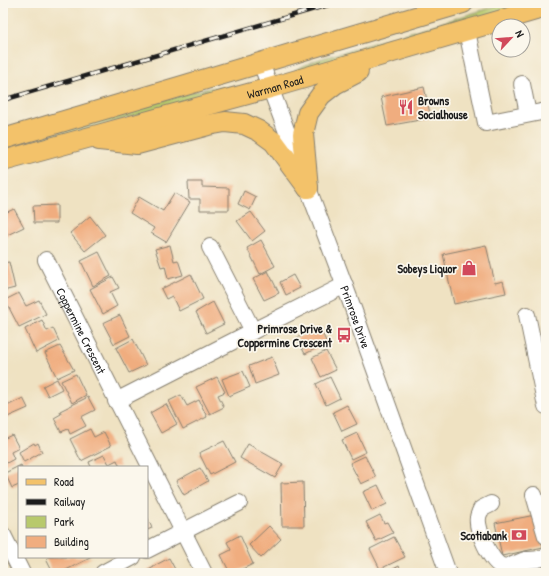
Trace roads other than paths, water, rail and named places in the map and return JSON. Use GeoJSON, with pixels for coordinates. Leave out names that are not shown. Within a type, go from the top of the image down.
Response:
{"type":"FeatureCollection","features":[{"type":"Feature","properties":{"kind":"main road"},"geometry":{"type":"LineString","coordinates":[[3,139],[463,3]]}},
{"type":"Feature","properties":{"kind":"main road","name":"Warman Road"},"geometry":{"type":"LineString","coordinates":[[3,161],[270,88],[546,7]]}},
{"type":"Feature","properties":{"kind":"main road"},"geometry":{"type":"LineString","coordinates":[[308,188],[303,134],[308,113],[312,106],[321,95],[335,84],[394,52]]}},
{"type":"Feature","properties":{"kind":"main road"},"geometry":{"type":"LineString","coordinates":[[87,138],[137,144],[208,125],[225,122],[244,124],[274,142],[308,188]]}},
{"type":"Feature","properties":{"kind":"street"},"geometry":{"type":"LineString","coordinates":[[467,31],[486,123],[546,111]]}},
{"type":"Feature","properties":{"kind":"street","name":"Primrose Drive"},"geometry":{"type":"LineString","coordinates":[[261,63],[345,285],[448,573]]}},
{"type":"Feature","properties":{"kind":"street"},"geometry":{"type":"LineString","coordinates":[[522,84],[528,114]]}},
{"type":"Feature","properties":{"kind":"street"},"geometry":{"type":"LineString","coordinates":[[210,247],[253,331]]}},
{"type":"Feature","properties":{"kind":"street","name":"Coppermine Crescent"},"geometry":{"type":"LineString","coordinates":[[46,260],[204,573]]}},
{"type":"Feature","properties":{"kind":"street"},"geometry":{"type":"LineString","coordinates":[[116,401],[345,285]]}},
{"type":"Feature","properties":{"kind":"street"},"geometry":{"type":"LineString","coordinates":[[527,315],[546,406]]}},
{"type":"Feature","properties":{"kind":"street"},"geometry":{"type":"LineString","coordinates":[[534,494],[546,536]]}},
{"type":"Feature","properties":{"kind":"street"},"geometry":{"type":"LineString","coordinates":[[148,549],[239,503]]}},
{"type":"Feature","properties":{"kind":"street"},"geometry":{"type":"LineString","coordinates":[[491,504],[481,509],[478,519],[481,533],[489,554],[495,563],[503,567],[521,561],[541,560],[546,556]]}},
{"type":"Feature","properties":{"kind":"street"},"geometry":{"type":"LineString","coordinates":[[3,535],[22,573]]}},
{"type":"Feature","properties":{"kind":"street"},"geometry":{"type":"LineString","coordinates":[[103,573],[131,558]]}},
{"type":"Feature","properties":{"kind":"railway"},"geometry":{"type":"LineString","coordinates":[[3,100],[335,3]]}},
{"type":"Feature","properties":{"kind":"place","name":"Browns Socialhouse"},"geometry":{"type":"Point","coordinates":[406,107]}},
{"type":"Feature","properties":{"kind":"place","name":"Sobeys Liquor"},"geometry":{"type":"Point","coordinates":[469,268]}},
{"type":"Feature","properties":{"kind":"place","name":"Primrose Drive & Coppermine Crescent"},"geometry":{"type":"Point","coordinates":[344,335]}},
{"type":"Feature","properties":{"kind":"place","name":"Scotiabank"},"geometry":{"type":"Point","coordinates":[519,535]}}]}
